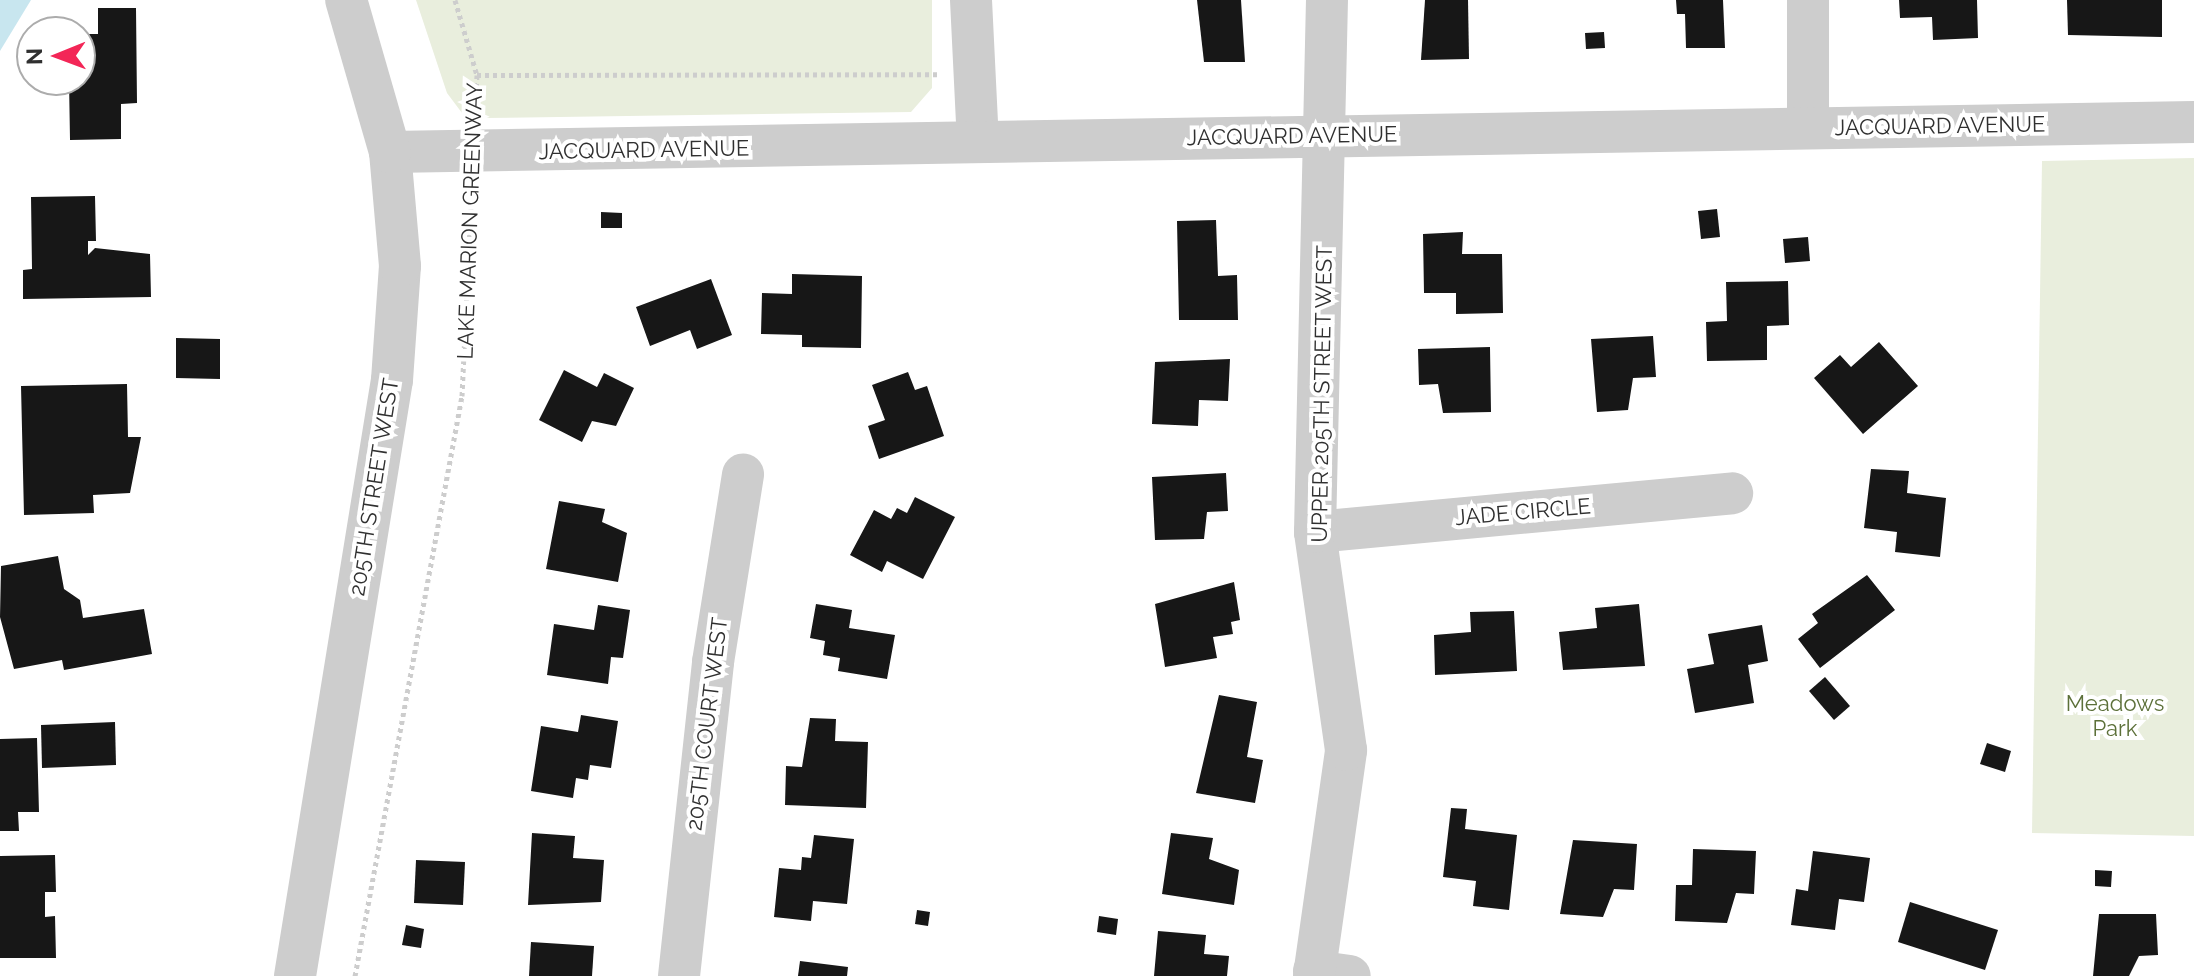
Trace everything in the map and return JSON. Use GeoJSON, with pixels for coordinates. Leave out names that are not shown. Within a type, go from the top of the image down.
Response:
{"type":"FeatureCollection","features":[{"type":"Feature","properties":{"kind":"street","name":"205TH STREET WEST"},"geometry":{"type":"LineString","coordinates":[[295,976],[392,380],[400,266],[390,152],[346,0]]}},
{"type":"Feature","properties":{"kind":"street"},"geometry":{"type":"LineString","coordinates":[[971,0],[978,141]]}},
{"type":"Feature","properties":{"kind":"street","name":"UPPER 205TH STREET WEST"},"geometry":{"type":"LineString","coordinates":[[1326,974],[1346,750],[1315,532],[1329,135],[1327,0]]}},
{"type":"Feature","properties":{"kind":"street"},"geometry":{"type":"LineString","coordinates":[[1808,0],[1808,128]]}},
{"type":"Feature","properties":{"kind":"street","name":"JACQUARD AVENUE"},"geometry":{"type":"LineString","coordinates":[[390,152],[473,154],[978,141],[2194,122]]}},
{"type":"Feature","properties":{"kind":"street","name":"205TH COURT WEST"},"geometry":{"type":"LineString","coordinates":[[679,976],[711,677],[743,474]]}},
{"type":"Feature","properties":{"kind":"street","name":"JADE CIRCLE"},"geometry":{"type":"LineString","coordinates":[[1315,532],[1732,493]]}},
{"type":"Feature","properties":{"kind":"path","name":"LAKE MARION GREENWAY"},"geometry":{"type":"LineString","coordinates":[[355,976],[462,396],[477,75],[455,0]]}},
{"type":"Feature","properties":{"kind":"path"},"geometry":{"type":"LineString","coordinates":[[477,75],[976,74]]}},
{"type":"Feature","properties":{"kind":"green space"},"geometry":{"type":"Polygon","coordinates":[[[416,0],[932,0],[932,88],[911,112],[485,118],[462,113],[447,93],[416,0]]]}},
{"type":"Feature","properties":{"kind":"green space","name":"Meadows Park"},"geometry":{"type":"Polygon","coordinates":[[[2194,158],[2194,836],[2032,833],[2042,161],[2194,158]]]}},
{"type":"Feature","properties":{"kind":"water"},"geometry":{"type":"Polygon","coordinates":[[[0,0],[31,0],[21,16],[16,16],[16,25],[0,51],[0,0]]]}},
{"type":"Feature","properties":{"kind":"building"},"geometry":{"type":"Polygon","coordinates":[[[1197,0],[1241,0],[1245,62],[1204,62],[1197,0]]]}},
{"type":"Feature","properties":{"kind":"building"},"geometry":{"type":"Polygon","coordinates":[[[1425,0],[1468,0],[1469,59],[1421,60],[1425,0]]]}},
{"type":"Feature","properties":{"kind":"building"},"geometry":{"type":"Polygon","coordinates":[[[1676,0],[1723,0],[1725,48],[1686,48],[1685,14],[1677,14],[1676,0]]]}},
{"type":"Feature","properties":{"kind":"building"},"geometry":{"type":"Polygon","coordinates":[[[1899,0],[1977,0],[1978,38],[1933,40],[1932,17],[1900,18],[1899,0]]]}},
{"type":"Feature","properties":{"kind":"building"},"geometry":{"type":"Polygon","coordinates":[[[2067,0],[2162,0],[2162,37],[2068,35],[2067,0]]]}},
{"type":"Feature","properties":{"kind":"building"},"geometry":{"type":"Polygon","coordinates":[[[98,8],[136,8],[137,103],[121,104],[121,139],[70,140],[69,96],[96,96],[98,8]]]}},
{"type":"Feature","properties":{"kind":"building"},"geometry":{"type":"Polygon","coordinates":[[[1604,32],[1605,48],[1586,49],[1585,33],[1604,32]]]}},
{"type":"Feature","properties":{"kind":"building"},"geometry":{"type":"Polygon","coordinates":[[[95,196],[96,241],[88,241],[88,255],[95,248],[150,254],[151,297],[23,299],[23,270],[32,269],[31,197],[95,196]]]}},
{"type":"Feature","properties":{"kind":"building"},"geometry":{"type":"Polygon","coordinates":[[[1717,209],[1720,237],[1701,239],[1698,211],[1717,209]]]}},
{"type":"Feature","properties":{"kind":"building"},"geometry":{"type":"Polygon","coordinates":[[[601,212],[622,213],[622,228],[601,228],[601,212]]]}},
{"type":"Feature","properties":{"kind":"building"},"geometry":{"type":"Polygon","coordinates":[[[1216,220],[1218,276],[1237,275],[1238,320],[1179,320],[1177,221],[1216,220]]]}},
{"type":"Feature","properties":{"kind":"building"},"geometry":{"type":"Polygon","coordinates":[[[1463,232],[1462,254],[1502,254],[1503,313],[1456,314],[1456,293],[1424,293],[1423,234],[1463,232]]]}},
{"type":"Feature","properties":{"kind":"building"},"geometry":{"type":"Polygon","coordinates":[[[1808,237],[1810,261],[1785,263],[1783,239],[1808,237]]]}},
{"type":"Feature","properties":{"kind":"building"},"geometry":{"type":"Polygon","coordinates":[[[792,274],[862,276],[861,348],[802,347],[802,335],[761,334],[762,293],[792,294],[792,274]]]}},
{"type":"Feature","properties":{"kind":"building"},"geometry":{"type":"Polygon","coordinates":[[[711,279],[732,335],[697,349],[690,330],[650,346],[636,307],[711,279]]]}},
{"type":"Feature","properties":{"kind":"building"},"geometry":{"type":"Polygon","coordinates":[[[1788,281],[1789,325],[1767,326],[1767,360],[1707,361],[1706,322],[1727,321],[1726,282],[1788,281]]]}},
{"type":"Feature","properties":{"kind":"building"},"geometry":{"type":"Polygon","coordinates":[[[1653,336],[1656,377],[1633,378],[1628,410],[1597,412],[1591,339],[1653,336]]]}},
{"type":"Feature","properties":{"kind":"building"},"geometry":{"type":"Polygon","coordinates":[[[176,338],[220,339],[220,379],[176,378],[176,338]]]}},
{"type":"Feature","properties":{"kind":"building"},"geometry":{"type":"Polygon","coordinates":[[[1879,342],[1918,386],[1863,434],[1814,378],[1840,355],[1851,367],[1879,342]]]}},
{"type":"Feature","properties":{"kind":"building"},"geometry":{"type":"Polygon","coordinates":[[[1490,347],[1491,412],[1443,413],[1438,384],[1419,385],[1418,349],[1490,347]]]}},
{"type":"Feature","properties":{"kind":"building"},"geometry":{"type":"Polygon","coordinates":[[[1230,359],[1228,401],[1199,400],[1198,426],[1152,424],[1155,362],[1230,359]]]}},
{"type":"Feature","properties":{"kind":"building"},"geometry":{"type":"Polygon","coordinates":[[[564,370],[597,387],[604,373],[634,388],[616,426],[592,421],[582,442],[539,420],[564,370]]]}},
{"type":"Feature","properties":{"kind":"building"},"geometry":{"type":"Polygon","coordinates":[[[908,372],[915,390],[927,386],[944,436],[879,459],[868,426],[885,420],[872,385],[908,372]]]}},
{"type":"Feature","properties":{"kind":"building"},"geometry":{"type":"Polygon","coordinates":[[[127,384],[128,437],[141,437],[130,493],[93,495],[94,513],[24,515],[21,386],[127,384]]]}},
{"type":"Feature","properties":{"kind":"building"},"geometry":{"type":"Polygon","coordinates":[[[1871,469],[1909,471],[1907,493],[1946,498],[1940,557],[1895,552],[1897,532],[1864,528],[1871,469]]]}},
{"type":"Feature","properties":{"kind":"building"},"geometry":{"type":"Polygon","coordinates":[[[1226,473],[1228,511],[1207,512],[1204,539],[1155,540],[1152,477],[1226,473]]]}},
{"type":"Feature","properties":{"kind":"building"},"geometry":{"type":"Polygon","coordinates":[[[915,497],[955,517],[923,579],[887,561],[882,572],[850,555],[874,510],[891,519],[897,508],[907,513],[915,497]]]}},
{"type":"Feature","properties":{"kind":"building"},"geometry":{"type":"Polygon","coordinates":[[[559,501],[605,509],[602,522],[627,533],[618,582],[546,569],[559,501]]]}},
{"type":"Feature","properties":{"kind":"building"},"geometry":{"type":"Polygon","coordinates":[[[58,556],[64,589],[80,600],[83,618],[144,609],[152,654],[64,670],[62,660],[14,669],[0,617],[1,566],[58,556]]]}},
{"type":"Feature","properties":{"kind":"building"},"geometry":{"type":"Polygon","coordinates":[[[1867,575],[1895,610],[1820,668],[1798,639],[1818,623],[1812,614],[1867,575]]]}},
{"type":"Feature","properties":{"kind":"building"},"geometry":{"type":"Polygon","coordinates":[[[1234,582],[1240,620],[1231,622],[1233,634],[1213,637],[1217,658],[1165,667],[1155,604],[1234,582]]]}},
{"type":"Feature","properties":{"kind":"building"},"geometry":{"type":"Polygon","coordinates":[[[816,604],[852,610],[849,628],[895,635],[887,679],[838,671],[840,658],[823,655],[825,641],[810,638],[816,604]]]}},
{"type":"Feature","properties":{"kind":"building"},"geometry":{"type":"Polygon","coordinates":[[[1639,604],[1645,666],[1563,670],[1559,632],[1597,628],[1595,608],[1639,604]]]}},
{"type":"Feature","properties":{"kind":"building"},"geometry":{"type":"Polygon","coordinates":[[[598,605],[630,610],[623,658],[611,657],[608,684],[547,675],[554,624],[594,630],[598,605]]]}},
{"type":"Feature","properties":{"kind":"building"},"geometry":{"type":"Polygon","coordinates":[[[1514,611],[1517,671],[1435,675],[1434,635],[1471,632],[1470,612],[1514,611]]]}},
{"type":"Feature","properties":{"kind":"building"},"geometry":{"type":"Polygon","coordinates":[[[1762,625],[1768,661],[1748,665],[1754,703],[1695,713],[1687,669],[1714,664],[1708,634],[1762,625]]]}},
{"type":"Feature","properties":{"kind":"building"},"geometry":{"type":"Polygon","coordinates":[[[1825,677],[1850,706],[1834,720],[1809,691],[1825,677]]]}},
{"type":"Feature","properties":{"kind":"building"},"geometry":{"type":"Polygon","coordinates":[[[1219,695],[1257,702],[1247,757],[1263,760],[1255,803],[1196,793],[1219,695]]]}},
{"type":"Feature","properties":{"kind":"building"},"geometry":{"type":"Polygon","coordinates":[[[581,715],[618,721],[611,768],[590,765],[588,780],[576,778],[573,798],[531,791],[541,726],[578,732],[581,715]]]}},
{"type":"Feature","properties":{"kind":"building"},"geometry":{"type":"Polygon","coordinates":[[[810,718],[836,719],[835,741],[868,742],[866,808],[785,805],[786,766],[802,767],[810,718]]]}},
{"type":"Feature","properties":{"kind":"building"},"geometry":{"type":"Polygon","coordinates":[[[115,722],[116,765],[42,768],[41,725],[115,722]]]}},
{"type":"Feature","properties":{"kind":"building"},"geometry":{"type":"Polygon","coordinates":[[[37,738],[39,812],[18,812],[19,831],[0,831],[0,739],[37,738]]]}},
{"type":"Feature","properties":{"kind":"building"},"geometry":{"type":"Polygon","coordinates":[[[1987,743],[2011,751],[2005,772],[1980,764],[1987,743]]]}},
{"type":"Feature","properties":{"kind":"building"},"geometry":{"type":"Polygon","coordinates":[[[1451,808],[1467,809],[1465,829],[1517,835],[1509,910],[1473,906],[1476,881],[1443,877],[1451,808]]]}},
{"type":"Feature","properties":{"kind":"building"},"geometry":{"type":"Polygon","coordinates":[[[532,833],[575,836],[573,858],[604,860],[601,902],[528,905],[532,833]]]}},
{"type":"Feature","properties":{"kind":"building"},"geometry":{"type":"Polygon","coordinates":[[[1171,833],[1213,838],[1209,859],[1239,870],[1234,905],[1162,894],[1171,833]]]}},
{"type":"Feature","properties":{"kind":"building"},"geometry":{"type":"Polygon","coordinates":[[[814,835],[854,839],[847,904],[813,901],[811,921],[774,917],[779,868],[801,870],[802,857],[811,858],[814,835]]]}},
{"type":"Feature","properties":{"kind":"building"},"geometry":{"type":"Polygon","coordinates":[[[1573,840],[1637,844],[1634,890],[1614,889],[1603,917],[1560,914],[1573,840]]]}},
{"type":"Feature","properties":{"kind":"building"},"geometry":{"type":"Polygon","coordinates":[[[1693,849],[1756,851],[1754,894],[1736,893],[1727,923],[1675,921],[1676,885],[1692,885],[1693,849]]]}},
{"type":"Feature","properties":{"kind":"building"},"geometry":{"type":"Polygon","coordinates":[[[1813,851],[1870,858],[1864,902],[1839,899],[1835,930],[1791,925],[1796,889],[1808,891],[1813,851]]]}},
{"type":"Feature","properties":{"kind":"building"},"geometry":{"type":"Polygon","coordinates":[[[55,855],[56,892],[45,892],[45,917],[55,916],[56,958],[0,958],[0,856],[55,855]]]}},
{"type":"Feature","properties":{"kind":"building"},"geometry":{"type":"Polygon","coordinates":[[[416,860],[465,862],[463,905],[414,903],[416,860]]]}},
{"type":"Feature","properties":{"kind":"building"},"geometry":{"type":"Polygon","coordinates":[[[2095,870],[2112,871],[2111,887],[2095,886],[2095,870]]]}},
{"type":"Feature","properties":{"kind":"building"},"geometry":{"type":"Polygon","coordinates":[[[1910,902],[1998,930],[1985,970],[1898,942],[1910,902]]]}},
{"type":"Feature","properties":{"kind":"building"},"geometry":{"type":"Polygon","coordinates":[[[917,910],[930,912],[928,926],[915,924],[917,910]]]}},
{"type":"Feature","properties":{"kind":"building"},"geometry":{"type":"Polygon","coordinates":[[[2099,914],[2156,914],[2158,955],[2139,956],[2129,976],[2093,976],[2099,914]]]}},
{"type":"Feature","properties":{"kind":"building"},"geometry":{"type":"Polygon","coordinates":[[[1099,916],[1118,919],[1116,935],[1097,932],[1099,916]]]}},
{"type":"Feature","properties":{"kind":"building"},"geometry":{"type":"Polygon","coordinates":[[[406,925],[424,929],[421,948],[402,945],[406,925]]]}},
{"type":"Feature","properties":{"kind":"building"},"geometry":{"type":"Polygon","coordinates":[[[1158,931],[1206,935],[1204,954],[1229,956],[1227,976],[1154,976],[1158,931]]]}},
{"type":"Feature","properties":{"kind":"building"},"geometry":{"type":"Polygon","coordinates":[[[531,942],[594,946],[592,976],[529,976],[531,942]]]}},
{"type":"Feature","properties":{"kind":"building"},"geometry":{"type":"Polygon","coordinates":[[[800,961],[848,967],[847,976],[798,976],[800,961]]]}}]}
